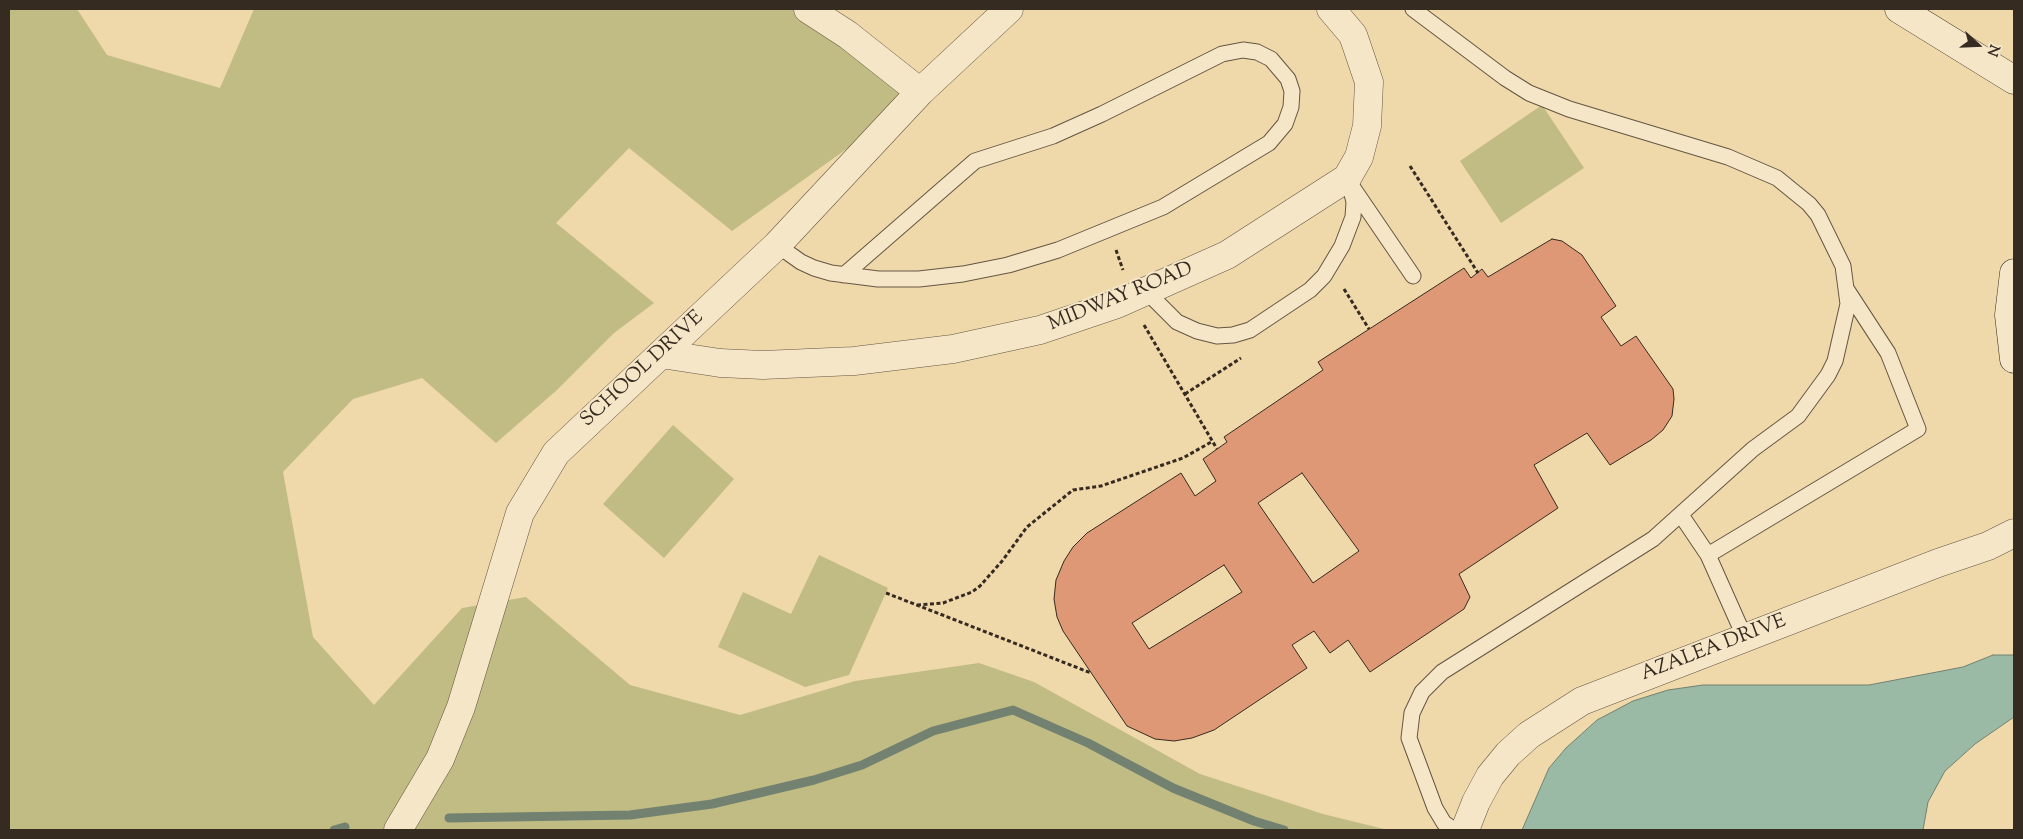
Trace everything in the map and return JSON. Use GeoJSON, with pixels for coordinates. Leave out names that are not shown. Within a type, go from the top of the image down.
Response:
{"type":"FeatureCollection","features":[{"type":"Feature","properties":{"kind":"street"},"geometry":{"type":"LineString","coordinates":[[808,9],[848,35],[920,92],[1009,9]]}},
{"type":"Feature","properties":{"kind":"street","name":"MIDWAY ROAD"},"geometry":{"type":"LineString","coordinates":[[661,354],[720,363],[764,365],[854,361],[953,349],[1040,330],[1117,304],[1227,255],[1348,180],[1359,157],[1367,126],[1369,82],[1353,34],[1332,9]]}},
{"type":"Feature","properties":{"kind":"street"},"geometry":{"type":"LineString","coordinates":[[1899,9],[2014,80]]}},
{"type":"Feature","properties":{"kind":"street","name":"SCHOOL DRIVE"},"geometry":{"type":"LineString","coordinates":[[398,830],[440,759],[461,707],[520,513],[556,453],[777,245],[920,92]]}},
{"type":"Feature","properties":{"kind":"street"},"geometry":{"type":"LineString","coordinates":[[2014,273],[2009,315],[2014,359]]}},
{"type":"Feature","properties":{"kind":"street","name":"AZALEA DRIVE"},"geometry":{"type":"LineString","coordinates":[[1465,830],[1476,802],[1490,776],[1508,754],[1544,724],[1582,701],[1938,562],[1988,546],[2014,533]]}},
{"type":"Feature","properties":{"kind":"lane"},"geometry":{"type":"LineString","coordinates":[[1413,9],[1505,78],[1529,93],[1569,109],[1728,157],[1777,178],[1809,204],[1818,215],[1843,266],[1848,304],[1835,361],[1798,416],[1753,448],[1653,539],[1442,672],[1422,692],[1412,713],[1409,738],[1435,808],[1444,823],[1454,830]]}},
{"type":"Feature","properties":{"kind":"lane"},"geometry":{"type":"LineString","coordinates":[[777,245],[801,262],[831,273],[878,279],[920,279],[963,274],[1008,265],[1058,250],[1118,227],[1162,207],[1269,143],[1285,124],[1291,107],[1292,91],[1288,78],[1276,63],[1262,54],[1243,50],[1227,53],[1078,125],[1013,150],[975,161],[844,274]]}},
{"type":"Feature","properties":{"kind":"lane"},"geometry":{"type":"LineString","coordinates":[[1348,180],[1413,276]]}},
{"type":"Feature","properties":{"kind":"lane"},"geometry":{"type":"LineString","coordinates":[[1146,291],[1177,322],[1197,331],[1217,336],[1233,335],[1250,330],[1310,290],[1324,276],[1342,246],[1353,217],[1354,202],[1348,180]]}},
{"type":"Feature","properties":{"kind":"lane"},"geometry":{"type":"LineString","coordinates":[[1708,555],[1918,429],[1888,353],[1846,289]]}},
{"type":"Feature","properties":{"kind":"lane"},"geometry":{"type":"LineString","coordinates":[[1681,515],[1708,555],[1745,638]]}},
{"type":"Feature","properties":{"kind":"path"},"geometry":{"type":"LineString","coordinates":[[1410,166],[1478,273]]}},
{"type":"Feature","properties":{"kind":"path"},"geometry":{"type":"LineString","coordinates":[[1342,286],[1369,329]]}},
{"type":"Feature","properties":{"kind":"path"},"geometry":{"type":"LineString","coordinates":[[1144,325],[1217,449]]}},
{"type":"Feature","properties":{"kind":"path"},"geometry":{"type":"LineString","coordinates":[[917,605],[943,603],[972,592],[980,586],[1027,527],[1073,490],[1101,486],[1183,458],[1213,441]]}},
{"type":"Feature","properties":{"kind":"path"},"geometry":{"type":"LineString","coordinates":[[886,593],[1091,673]]}},
{"type":"Feature","properties":{"kind":"shaded area"},"geometry":{"type":"Polygon","coordinates":[[[9,9],[77,9],[107,55],[220,88],[254,9],[792,9],[912,102],[732,231],[629,148],[556,223],[654,303],[614,333],[557,390],[496,443],[422,378],[353,399],[283,472],[313,637],[374,705],[462,608],[526,597],[630,685],[740,715],[855,681],[979,663],[1034,682],[1200,774],[1323,814],[1388,830],[9,830],[9,9]]]}},
{"type":"Feature","properties":{"kind":"shaded area"},"geometry":{"type":"Polygon","coordinates":[[[1542,105],[1584,168],[1501,223],[1460,161],[1542,105]]]}},
{"type":"Feature","properties":{"kind":"shaded area"},"geometry":{"type":"Polygon","coordinates":[[[673,425],[734,479],[664,558],[603,504],[673,425]]]}},
{"type":"Feature","properties":{"kind":"shaded area"},"geometry":{"type":"Polygon","coordinates":[[[819,555],[888,588],[849,675],[805,687],[718,647],[743,592],[791,614],[819,555]]]}},
{"type":"Feature","properties":{"kind":"shaded area"},"geometry":{"type":"Polygon","coordinates":[[[1993,655],[2014,655],[2014,717],[1975,744],[1945,771],[1928,802],[1923,830],[1522,830],[1549,768],[1566,748],[1597,720],[1633,701],[1668,690],[1703,685],[1869,685],[1963,667],[1993,655]]]}},
{"type":"Feature","properties":{"kind":"building"},"geometry":{"type":"Polygon","coordinates":[[[1552,239],[1562,241],[1582,255],[1616,306],[1601,317],[1621,346],[1636,336],[1673,389],[1672,416],[1663,430],[1651,440],[1610,465],[1587,433],[1534,465],[1558,508],[1459,574],[1470,597],[1464,609],[1370,672],[1348,640],[1330,653],[1314,631],[1292,645],[1307,668],[1214,730],[1192,738],[1174,741],[1155,739],[1127,726],[1063,631],[1057,617],[1054,599],[1056,580],[1064,561],[1073,547],[1087,533],[1181,473],[1195,496],[1216,481],[1203,459],[1227,442],[1224,437],[1323,370],[1318,362],[1464,268],[1471,278],[1482,269],[1488,277],[1552,239]],[[1302,473],[1258,503],[1313,583],[1359,551],[1302,473]],[[1224,565],[1132,623],[1149,649],[1242,592],[1224,565]]]}},
{"type":"Feature","properties":{"kind":"waterway"},"geometry":{"type":"LineString","coordinates":[[449,818],[630,815],[712,804],[814,780],[862,765],[933,731],[1013,710],[1088,743],[1173,788],[1254,821],[1284,830]]}},
{"type":"Feature","properties":{"kind":"waterway"},"geometry":{"type":"LineString","coordinates":[[334,830],[345,827]]}}]}
